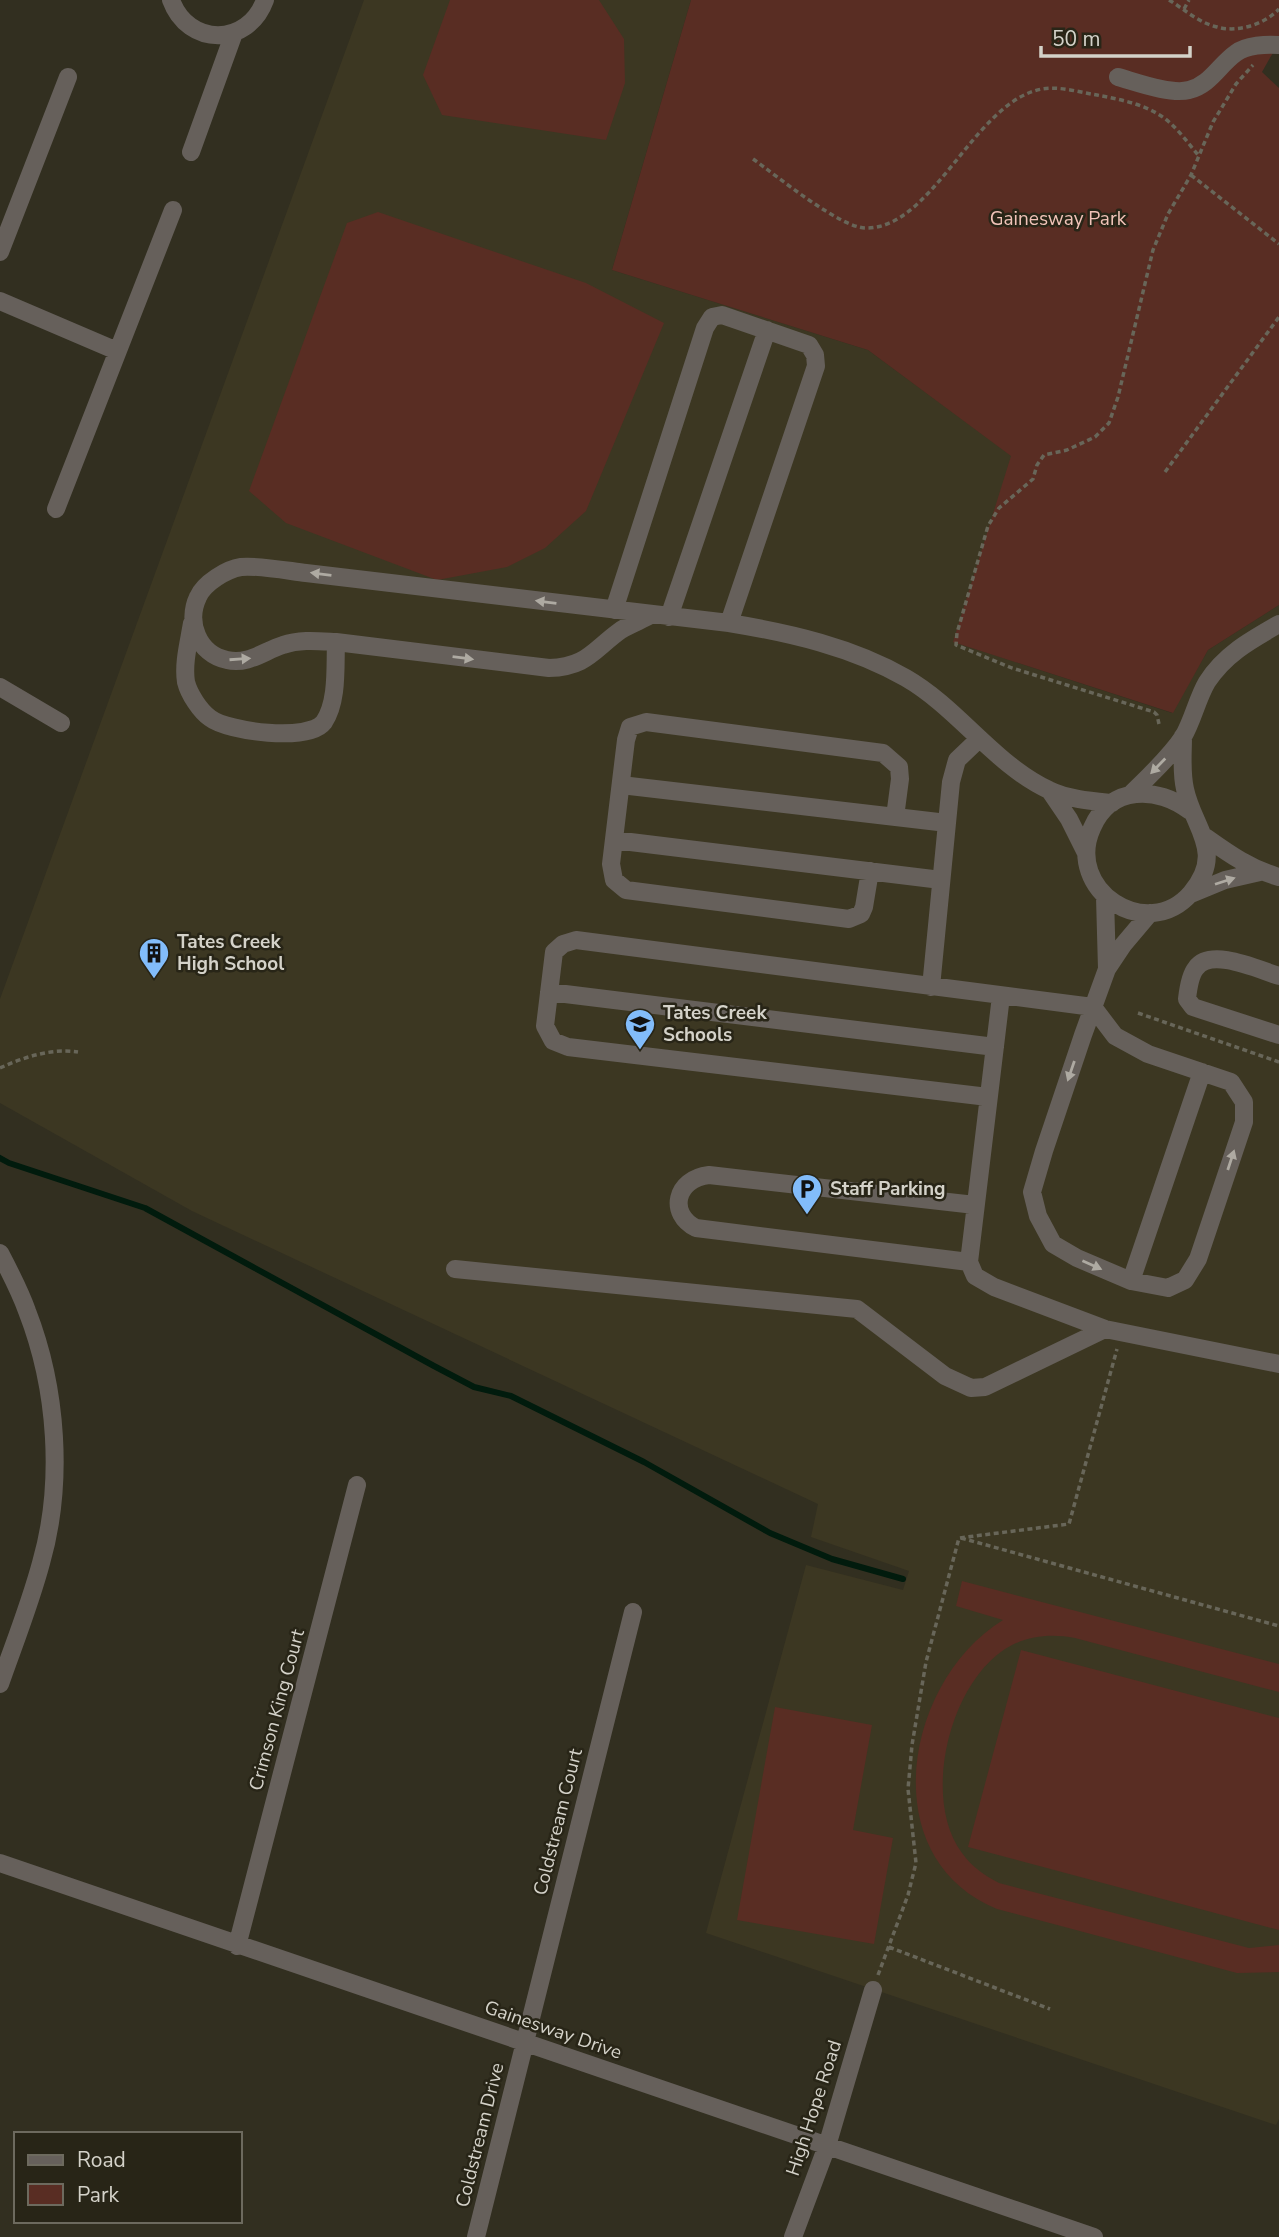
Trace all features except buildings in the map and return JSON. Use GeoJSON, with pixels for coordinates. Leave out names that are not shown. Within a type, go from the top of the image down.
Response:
{"type":"FeatureCollection","features":[{"type":"Feature","properties":{"kind":"street"},"geometry":{"type":"LineString","coordinates":[[171,0],[175,12],[186,24],[201,33],[218,36],[234,33],[248,26],[258,15],[265,0]]}},
{"type":"Feature","properties":{"kind":"street"},"geometry":{"type":"LineString","coordinates":[[191,152],[234,33]]}},
{"type":"Feature","properties":{"kind":"street"},"geometry":{"type":"LineString","coordinates":[[1118,77],[1157,88],[1187,91],[1207,82],[1238,51],[1279,45]]}},
{"type":"Feature","properties":{"kind":"street"},"geometry":{"type":"LineString","coordinates":[[0,252],[68,77]]}},
{"type":"Feature","properties":{"kind":"street"},"geometry":{"type":"LineString","coordinates":[[55,509],[173,210]]}},
{"type":"Feature","properties":{"kind":"street"},"geometry":{"type":"LineString","coordinates":[[0,301],[117,351]]}},
{"type":"Feature","properties":{"kind":"street"},"geometry":{"type":"LineString","coordinates":[[614,610],[705,328],[712,317],[722,315],[809,345],[815,355],[816,366],[729,623]]}},
{"type":"Feature","properties":{"kind":"street"},"geometry":{"type":"LineString","coordinates":[[192,620],[197,639],[210,652],[227,660],[247,660],[282,645],[302,640],[549,668],[569,667],[589,657],[622,630],[660,616],[766,330]]}},
{"type":"Feature","properties":{"kind":"street"},"geometry":{"type":"LineString","coordinates":[[336,642],[333,693],[325,720],[318,728],[292,734],[230,726],[211,719],[198,705],[187,684],[187,654],[198,595],[216,578],[241,567],[729,623],[778,631],[835,646],[906,678],[949,709],[1022,773],[1050,791],[1112,803]]}},
{"type":"Feature","properties":{"kind":"street"},"geometry":{"type":"LineString","coordinates":[[1132,794],[1183,736],[1207,683],[1224,662],[1236,649],[1279,624]]}},
{"type":"Feature","properties":{"kind":"street"},"geometry":{"type":"LineString","coordinates":[[0,687],[61,723]]}},
{"type":"Feature","properties":{"kind":"street"},"geometry":{"type":"LineString","coordinates":[[870,871],[864,907],[860,914],[849,919],[626,890],[614,880],[611,864],[626,740],[630,727],[646,722],[883,753],[899,767],[895,817]]}},
{"type":"Feature","properties":{"kind":"street"},"geometry":{"type":"LineString","coordinates":[[1183,736],[1182,775],[1190,811],[1204,836],[1207,856],[1202,876],[1191,894]]}},
{"type":"Feature","properties":{"kind":"street"},"geometry":{"type":"LineString","coordinates":[[931,987],[951,782],[957,760],[979,738]]}},
{"type":"Feature","properties":{"kind":"street"},"geometry":{"type":"LineString","coordinates":[[621,785],[947,823]]}},
{"type":"Feature","properties":{"kind":"street"},"geometry":{"type":"LineString","coordinates":[[1050,791],[1069,819],[1086,853],[1088,869],[1095,884],[1105,897],[1134,912],[1150,913],[1172,907],[1191,894],[1225,880],[1260,872]]}},
{"type":"Feature","properties":{"kind":"street"},"geometry":{"type":"LineString","coordinates":[[1086,853],[1093,825],[1112,803],[1132,794],[1163,795],[1190,811]]}},
{"type":"Feature","properties":{"kind":"street"},"geometry":{"type":"LineString","coordinates":[[1204,836],[1260,872],[1279,877]]}},
{"type":"Feature","properties":{"kind":"street"},"geometry":{"type":"LineString","coordinates":[[614,840],[941,880]]}},
{"type":"Feature","properties":{"kind":"street"},"geometry":{"type":"LineString","coordinates":[[1105,897],[1107,969]]}},
{"type":"Feature","properties":{"kind":"street"},"geometry":{"type":"LineString","coordinates":[[988,1097],[568,1048],[552,1041],[545,1026],[554,952],[563,944],[576,940],[1093,1007],[1115,1036],[1148,1054],[1231,1082],[1244,1101],[1244,1122],[1198,1259],[1185,1280],[1168,1288],[1131,1281],[1077,1258],[1053,1244],[1038,1216],[1032,1192],[1044,1151],[1093,1007],[1107,969],[1123,944],[1150,913]]}},
{"type":"Feature","properties":{"kind":"street"},"geometry":{"type":"LineString","coordinates":[[1279,976],[1221,958],[1208,959],[1196,968],[1187,999],[1193,1007],[1279,1035]]}},
{"type":"Feature","properties":{"kind":"street"},"geometry":{"type":"LineString","coordinates":[[549,992],[995,1047]]}},
{"type":"Feature","properties":{"kind":"street"},"geometry":{"type":"LineString","coordinates":[[1001,996],[969,1262],[975,1276],[994,1287],[1105,1329],[1279,1364]]}},
{"type":"Feature","properties":{"kind":"street"},"geometry":{"type":"LineString","coordinates":[[1131,1281],[1202,1072]]}},
{"type":"Feature","properties":{"kind":"street"},"geometry":{"type":"LineString","coordinates":[[969,1262],[696,1228],[687,1223],[680,1211],[680,1198],[683,1186],[694,1177],[709,1175],[975,1205]]}},
{"type":"Feature","properties":{"kind":"street"},"geometry":{"type":"LineString","coordinates":[[0,1253],[28,1312],[40,1356],[51,1401],[54,1457],[53,1489],[41,1562],[0,1684]]}},
{"type":"Feature","properties":{"kind":"street"},"geometry":{"type":"LineString","coordinates":[[455,1269],[857,1309],[945,1376],[971,1388],[985,1387],[1105,1329]]}},
{"type":"Feature","properties":{"kind":"street","name":"Crimson King Court"},"geometry":{"type":"LineString","coordinates":[[237,1945],[357,1485]]}},
{"type":"Feature","properties":{"kind":"street","name":"Coldstream Court"},"geometry":{"type":"LineString","coordinates":[[524,2042],[633,1612]]}},
{"type":"Feature","properties":{"kind":"street","name":"Gainesway Drive"},"geometry":{"type":"LineString","coordinates":[[0,1863],[1094,2237]]}},
{"type":"Feature","properties":{"kind":"street","name":"High Hope Road"},"geometry":{"type":"LineString","coordinates":[[793,2237],[827,2146],[873,1990]]}},
{"type":"Feature","properties":{"kind":"street","name":"Coldstream Drive"},"geometry":{"type":"LineString","coordinates":[[476,2237],[524,2042]]}},
{"type":"Feature","properties":{"kind":"path"},"geometry":{"type":"LineString","coordinates":[[1169,0],[1219,28],[1247,27],[1272,17],[1279,9]]}},
{"type":"Feature","properties":{"kind":"path"},"geometry":{"type":"LineString","coordinates":[[1184,9],[1189,0]]}},
{"type":"Feature","properties":{"kind":"path"},"geometry":{"type":"LineString","coordinates":[[1159,724],[1154,712],[1012,668],[956,645],[957,633],[988,526],[999,508],[1033,479],[1037,465],[1044,455],[1067,450],[1095,437],[1109,423],[1118,397],[1153,250],[1168,214],[1191,175],[1213,122],[1236,84],[1260,57],[1247,27]]}},
{"type":"Feature","properties":{"kind":"path"},"geometry":{"type":"LineString","coordinates":[[753,159],[842,221],[862,228],[881,228],[901,219],[985,127],[1015,100],[1035,90],[1060,88],[1113,98],[1159,114],[1199,156]]}},
{"type":"Feature","properties":{"kind":"path"},"geometry":{"type":"LineString","coordinates":[[1191,175],[1279,244]]}},
{"type":"Feature","properties":{"kind":"path"},"geometry":{"type":"LineString","coordinates":[[1165,472],[1279,317]]}},
{"type":"Feature","properties":{"kind":"path"},"geometry":{"type":"LineString","coordinates":[[1138,1013],[1279,1062]]}},
{"type":"Feature","properties":{"kind":"path"},"geometry":{"type":"LineString","coordinates":[[0,1068],[17,1060],[55,1051],[78,1052]]}},
{"type":"Feature","properties":{"kind":"path"},"geometry":{"type":"LineString","coordinates":[[959,1538],[1069,1524],[1118,1344],[1105,1329]]}},
{"type":"Feature","properties":{"kind":"path"},"geometry":{"type":"LineString","coordinates":[[959,1538],[1279,1626]]}},
{"type":"Feature","properties":{"kind":"path"},"geometry":{"type":"LineString","coordinates":[[873,1990],[908,1895],[916,1863],[908,1789],[912,1745],[926,1662],[959,1538]]}},
{"type":"Feature","properties":{"kind":"path"},"geometry":{"type":"LineString","coordinates":[[889,1947],[1051,2009]]}},
{"type":"Feature","properties":{"kind":"shaded area","name":"Tates Creek Schools"},"geometry":{"type":"Polygon","coordinates":[[[364,0],[691,0],[612,270],[868,350],[1012,456],[954,642],[1172,713],[1208,650],[1279,605],[1279,2119],[1276,2125],[706,1933],[806,1565],[903,1590],[909,1571],[811,1537],[818,1504],[192,1211],[0,1103],[0,999],[364,0]]]}},
{"type":"Feature","properties":{"kind":"green space"},"geometry":{"type":"Polygon","coordinates":[[[450,0],[599,0],[624,39],[625,83],[606,140],[442,115],[423,75],[450,0]]]}},
{"type":"Feature","properties":{"kind":"green space","name":"Gainesway Park"},"geometry":{"type":"Polygon","coordinates":[[[691,0],[1279,0],[1279,42],[1262,72],[1279,88],[1279,605],[1208,650],[1173,713],[953,642],[1011,456],[868,350],[612,270],[691,0]]]}},
{"type":"Feature","properties":{"kind":"green space"},"geometry":{"type":"Polygon","coordinates":[[[378,212],[586,283],[664,323],[586,511],[545,548],[507,567],[437,580],[286,523],[249,491],[347,223],[378,212]]]}},
{"type":"Feature","properties":{"kind":"green space"},"geometry":{"type":"Polygon","coordinates":[[[962,1581],[1279,1664],[1279,1692],[1075,1638],[1051,1636],[1028,1639],[1012,1645],[991,1661],[973,1683],[958,1710],[948,1740],[943,1771],[944,1801],[950,1829],[962,1853],[974,1867],[988,1877],[999,1883],[1249,1948],[1279,1945],[1279,1972],[1237,1973],[997,1909],[958,1884],[932,1851],[918,1811],[916,1768],[925,1725],[943,1684],[969,1648],[1003,1620],[956,1606],[962,1581]]]}},
{"type":"Feature","properties":{"kind":"green space"},"geometry":{"type":"Polygon","coordinates":[[[1021,1650],[1279,1718],[1279,1930],[968,1847],[1021,1650]]]}},
{"type":"Feature","properties":{"kind":"green space"},"geometry":{"type":"Polygon","coordinates":[[[775,1707],[872,1725],[853,1830],[893,1838],[874,1944],[737,1920],[775,1707]]]}},
{"type":"Feature","properties":{"kind":"waterway"},"geometry":{"type":"LineString","coordinates":[[0,1158],[145,1208],[474,1387],[511,1396],[644,1462],[770,1533],[832,1559],[903,1579]]}},
{"type":"Feature","properties":{"kind":"place","name":"Tates Creek High School"},"geometry":{"type":"Point","coordinates":[154,980]}},
{"type":"Feature","properties":{"kind":"place","name":"Tates Creek Schools"},"geometry":{"type":"Point","coordinates":[640,1051]}},
{"type":"Feature","properties":{"kind":"place","name":"Staff Parking"},"geometry":{"type":"Point","coordinates":[807,1216]}}]}
